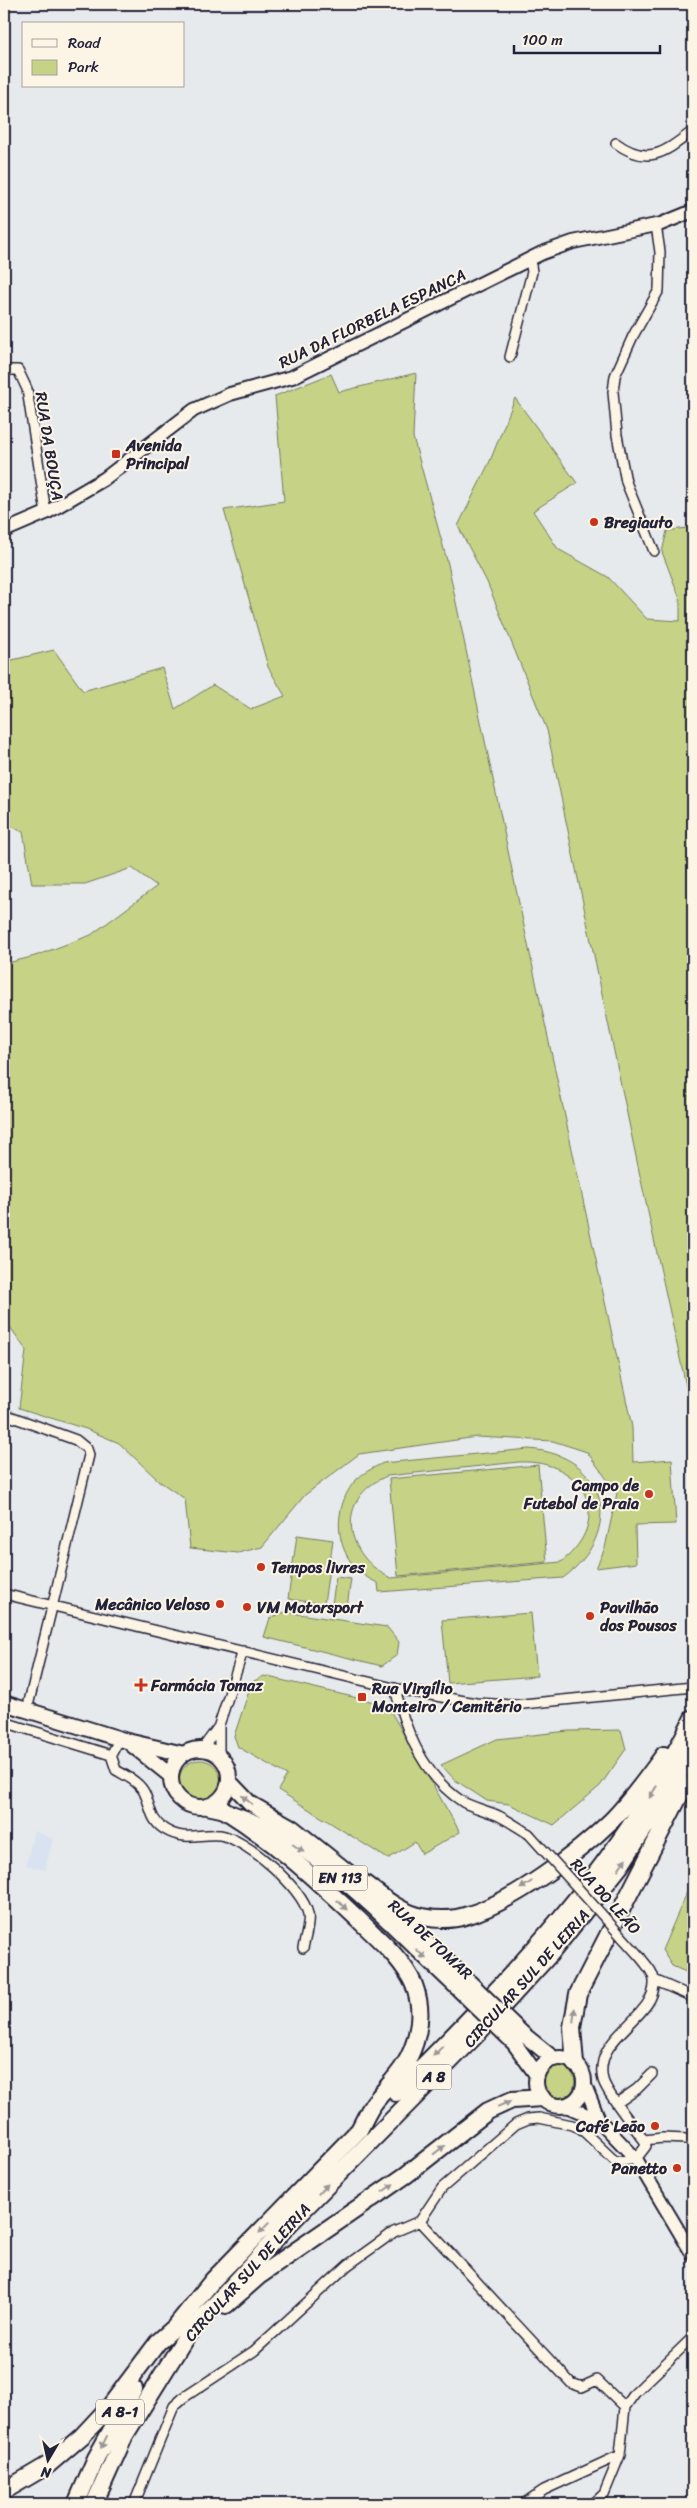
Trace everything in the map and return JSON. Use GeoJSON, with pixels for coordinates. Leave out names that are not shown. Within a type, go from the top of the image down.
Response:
{"type":"FeatureCollection","features":[{"type":"Feature","properties":{"kind":"highway"},"geometry":{"type":"LineString","coordinates":[[358,1879],[396,1906],[424,1918],[460,1918],[487,1908],[543,1875],[590,1840],[611,1821],[629,1802],[693,1717]]}},
{"type":"Feature","properties":{"kind":"highway","name":"CIRCULAR SUL DE LEIRIA"},"geometry":{"type":"LineString","coordinates":[[359,2130],[466,2024],[568,1912],[652,1794],[677,1751],[693,1717]]}},
{"type":"Feature","properties":{"kind":"highway","name":"CIRCULAR SUL DE LEIRIA"},"geometry":{"type":"LineString","coordinates":[[155,2385],[187,2335],[227,2290],[359,2152],[478,2033],[551,1953],[621,1865],[693,1752]]}},
{"type":"Feature","properties":{"kind":"highway"},"geometry":{"type":"LineString","coordinates":[[575,2064],[572,2027],[578,1994],[693,1770]]}},
{"type":"Feature","properties":{"kind":"highway"},"geometry":{"type":"LineString","coordinates":[[215,1808],[260,1832],[316,1879],[380,1941],[405,1970],[414,1986],[419,2002],[420,2019],[414,2046],[402,2072],[373,2104],[359,2130]]}},
{"type":"Feature","properties":{"kind":"highway"},"geometry":{"type":"LineString","coordinates":[[155,2385],[226,2305],[259,2276],[406,2176],[488,2111],[512,2100],[542,2098]]}},
{"type":"Feature","properties":{"kind":"highway","name":"A 8"},"geometry":{"type":"LineString","coordinates":[[176,2327],[213,2280],[359,2130]]}},
{"type":"Feature","properties":{"kind":"highway"},"geometry":{"type":"LineString","coordinates":[[4,2491],[30,2477],[65,2453],[104,2413],[158,2342],[176,2327]]}},
{"type":"Feature","properties":{"kind":"highway","name":"A 8-1"},"geometry":{"type":"LineString","coordinates":[[76,2504],[115,2421],[176,2327]]}},
{"type":"Feature","properties":{"kind":"highway","name":"A 8-1"},"geometry":{"type":"LineString","coordinates":[[94,2504],[125,2435],[155,2385]]}},
{"type":"Feature","properties":{"kind":"main road","name":"RUA DE TOMAR"},"geometry":{"type":"LineString","coordinates":[[4,1703],[123,1740],[184,1754],[202,1749]]}},
{"type":"Feature","properties":{"kind":"main road","name":"RUA DE TOMAR"},"geometry":{"type":"LineString","coordinates":[[123,1740],[171,1776],[172,1785],[181,1800],[189,1805],[215,1808],[246,1817],[265,1827],[337,1876],[456,1978]]}},
{"type":"Feature","properties":{"kind":"main road"},"geometry":{"type":"LineString","coordinates":[[202,1749],[219,1756]]}},
{"type":"Feature","properties":{"kind":"main road"},"geometry":{"type":"LineString","coordinates":[[171,1776],[177,1760],[184,1754]]}},
{"type":"Feature","properties":{"kind":"main road","name":"RUA DE TOMAR"},"geometry":{"type":"LineString","coordinates":[[219,1756],[227,1767],[230,1781],[250,1803],[292,1827],[358,1879],[518,2039],[554,2059],[569,2060],[575,2064]]}},
{"type":"Feature","properties":{"kind":"main road"},"geometry":{"type":"LineString","coordinates":[[215,1808],[230,1781]]}},
{"type":"Feature","properties":{"kind":"main road","name":"RUA DE TOMAR"},"geometry":{"type":"LineString","coordinates":[[518,2039],[537,2075],[537,2089],[542,2098]]}},
{"type":"Feature","properties":{"kind":"main road"},"geometry":{"type":"LineString","coordinates":[[537,2075],[544,2064],[554,2059]]}},
{"type":"Feature","properties":{"kind":"main road"},"geometry":{"type":"LineString","coordinates":[[542,2098],[556,2105],[564,2105],[580,2095],[584,2083],[580,2069],[575,2064]]}},
{"type":"Feature","properties":{"kind":"street"},"geometry":{"type":"LineString","coordinates":[[616,143],[634,154],[658,155],[693,130]]}},
{"type":"Feature","properties":{"kind":"street","name":"RUA DA FLORBELA ESPANCA"},"geometry":{"type":"LineString","coordinates":[[4,531],[46,513],[104,479],[194,410],[230,394],[292,377],[530,259],[573,242],[656,225],[693,211]]}},
{"type":"Feature","properties":{"kind":"street"},"geometry":{"type":"LineString","coordinates":[[654,551],[626,482],[617,434],[613,392],[615,376],[633,336],[659,290],[660,258],[656,225]]}},
{"type":"Feature","properties":{"kind":"street"},"geometry":{"type":"LineString","coordinates":[[510,357],[532,272],[530,259]]}},
{"type":"Feature","properties":{"kind":"street","name":"RUA DA BOUÇA"},"geometry":{"type":"LineString","coordinates":[[4,370],[18,370],[27,390],[46,513]]}},
{"type":"Feature","properties":{"kind":"street"},"geometry":{"type":"LineString","coordinates":[[4,1414],[76,1440],[87,1449],[88,1462],[27,1710]]}},
{"type":"Feature","properties":{"kind":"street"},"geometry":{"type":"LineString","coordinates":[[4,1594],[395,1688],[449,1699],[501,1705],[693,1687]]}},
{"type":"Feature","properties":{"kind":"street"},"geometry":{"type":"LineString","coordinates":[[219,1756],[220,1725],[243,1651]]}},
{"type":"Feature","properties":{"kind":"street","name":"RUA DO LEÃO"},"geometry":{"type":"LineString","coordinates":[[395,1688],[402,1716],[413,1742],[440,1783],[464,1802],[500,1817],[529,1834],[641,1958],[654,1980]]}},
{"type":"Feature","properties":{"kind":"street"},"geometry":{"type":"LineString","coordinates":[[4,1722],[111,1756]]}},
{"type":"Feature","properties":{"kind":"street"},"geometry":{"type":"LineString","coordinates":[[202,1749],[220,1725]]}},
{"type":"Feature","properties":{"kind":"street"},"geometry":{"type":"LineString","coordinates":[[111,1756],[123,1740]]}},
{"type":"Feature","properties":{"kind":"street"},"geometry":{"type":"LineString","coordinates":[[111,1756],[116,1770],[131,1778],[145,1793],[149,1812],[164,1829],[187,1838],[218,1835],[229,1838],[270,1864],[294,1891],[308,1912],[303,1948]]}},
{"type":"Feature","properties":{"kind":"street"},"geometry":{"type":"LineString","coordinates":[[134,2504],[168,2418],[178,2402],[254,2351],[348,2265],[394,2232],[420,2221],[442,2188],[508,2129],[528,2119],[558,2121],[580,2128],[616,2162],[636,2159],[646,2146],[644,2140],[604,2085],[602,2078],[604,2056],[650,1997],[654,1980],[693,1997]]}},
{"type":"Feature","properties":{"kind":"street"},"geometry":{"type":"LineString","coordinates":[[617,2103],[637,2089],[652,2074]]}},
{"type":"Feature","properties":{"kind":"street"},"geometry":{"type":"LineString","coordinates":[[584,2083],[599,2120],[636,2159],[693,2255]]}},
{"type":"Feature","properties":{"kind":"street"},"geometry":{"type":"LineString","coordinates":[[564,2105],[599,2120]]}},
{"type":"Feature","properties":{"kind":"street"},"geometry":{"type":"LineString","coordinates":[[644,2140],[663,2138],[686,2140]]}},
{"type":"Feature","properties":{"kind":"street"},"geometry":{"type":"LineString","coordinates":[[420,2221],[567,2379],[574,2385],[582,2387],[597,2380],[625,2408]]}},
{"type":"Feature","properties":{"kind":"street"},"geometry":{"type":"LineString","coordinates":[[593,2504],[604,2494],[620,2454],[625,2408],[635,2393],[693,2337]]}},
{"type":"Feature","properties":{"kind":"street"},"geometry":{"type":"LineString","coordinates":[[523,2504],[544,2490],[620,2454]]}},
{"type":"Feature","properties":{"kind":"shaded area"},"geometry":{"type":"Polygon","coordinates":[[[34,1831],[53,1839],[45,1870],[26,1865],[34,1831]]]}},
{"type":"Feature","properties":{"kind":"green space"},"geometry":{"type":"Polygon","coordinates":[[[416,373],[413,437],[448,564],[632,1427],[633,1462],[672,1459],[676,1524],[635,1525],[636,1563],[596,1568],[605,1548],[617,1493],[587,1452],[553,1441],[477,1437],[359,1454],[305,1495],[262,1547],[238,1553],[190,1548],[185,1499],[159,1481],[119,1443],[86,1429],[19,1408],[26,1350],[8,1324],[4,1322],[4,964],[35,956],[91,935],[157,886],[132,868],[85,884],[32,884],[23,832],[4,823],[4,662],[54,650],[83,691],[162,668],[175,709],[213,685],[251,709],[285,696],[268,667],[224,510],[284,501],[275,396],[331,374],[339,392],[416,373]]]}},
{"type":"Feature","properties":{"kind":"green space"},"geometry":{"type":"Polygon","coordinates":[[[515,398],[577,483],[533,511],[558,549],[608,577],[647,619],[680,621],[680,599],[662,552],[667,531],[693,527],[693,1418],[639,1171],[547,730],[487,582],[458,526],[490,461],[515,398]]]}},
{"type":"Feature","properties":{"kind":"green space"},"geometry":{"type":"Polygon","coordinates":[[[529,1449],[556,1454],[577,1465],[591,1481],[599,1499],[601,1519],[595,1540],[583,1560],[563,1578],[379,1592],[378,1583],[364,1575],[353,1565],[341,1539],[339,1524],[341,1509],[346,1495],[354,1482],[364,1473],[383,1463],[529,1449]],[[519,1462],[387,1476],[370,1486],[359,1498],[353,1512],[352,1527],[355,1542],[363,1556],[375,1568],[391,1578],[561,1562],[578,1545],[587,1528],[589,1511],[585,1495],[575,1481],[561,1470],[542,1464],[519,1462]]]}},
{"type":"Feature","properties":{"kind":"green space"},"geometry":{"type":"Polygon","coordinates":[[[538,1465],[547,1562],[398,1576],[389,1479],[538,1465]]]}},
{"type":"Feature","properties":{"kind":"green space"},"geometry":{"type":"Polygon","coordinates":[[[297,1535],[333,1540],[324,1604],[288,1599],[297,1535]]]}},
{"type":"Feature","properties":{"kind":"green space"},"geometry":{"type":"Polygon","coordinates":[[[336,1577],[351,1579],[347,1607],[332,1605],[336,1577]]]}},
{"type":"Feature","properties":{"kind":"green space"},"geometry":{"type":"Polygon","coordinates":[[[285,1612],[387,1627],[399,1642],[397,1655],[382,1666],[264,1637],[270,1618],[285,1612]]]}},
{"type":"Feature","properties":{"kind":"green space"},"geometry":{"type":"Polygon","coordinates":[[[531,1613],[537,1676],[448,1683],[442,1620],[531,1613]]]}},
{"type":"Feature","properties":{"kind":"green space"},"geometry":{"type":"Polygon","coordinates":[[[264,1676],[387,1705],[460,1832],[422,1854],[415,1842],[388,1859],[278,1790],[287,1775],[238,1747],[234,1736],[252,1682],[264,1676]]]}},
{"type":"Feature","properties":{"kind":"green space"},"geometry":{"type":"Polygon","coordinates":[[[621,1730],[626,1749],[600,1786],[554,1825],[509,1804],[487,1801],[455,1780],[441,1765],[497,1739],[568,1731],[621,1730]]]}},
{"type":"Feature","properties":{"kind":"green space"},"geometry":{"type":"Polygon","coordinates":[[[204,1760],[212,1763],[218,1769],[221,1781],[218,1793],[212,1799],[196,1802],[188,1799],[182,1793],[179,1777],[182,1769],[188,1763],[204,1760]]]}},
{"type":"Feature","properties":{"kind":"green space"},"geometry":{"type":"Polygon","coordinates":[[[693,1878],[693,1975],[672,1966],[662,1950],[693,1878]]]}},
{"type":"Feature","properties":{"kind":"green space"},"geometry":{"type":"Polygon","coordinates":[[[559,2066],[565,2067],[570,2071],[574,2076],[574,2088],[570,2093],[565,2097],[559,2098],[553,2097],[548,2093],[544,2088],[543,2082],[544,2076],[548,2071],[553,2067],[559,2066]]]}},
{"type":"Feature","properties":{"kind":"place","name":"Avenida Principal"},"geometry":{"type":"Point","coordinates":[116,454]}},
{"type":"Feature","properties":{"kind":"place","name":"Bregiauto"},"geometry":{"type":"Point","coordinates":[594,522]}},
{"type":"Feature","properties":{"kind":"place","name":"Campo de Futebol de Praia"},"geometry":{"type":"Point","coordinates":[649,1494]}},
{"type":"Feature","properties":{"kind":"place","name":"Tempos livres"},"geometry":{"type":"Point","coordinates":[261,1567]}},
{"type":"Feature","properties":{"kind":"place","name":"Mecânico Veloso"},"geometry":{"type":"Point","coordinates":[220,1604]}},
{"type":"Feature","properties":{"kind":"place","name":"VM Motorsport"},"geometry":{"type":"Point","coordinates":[247,1607]}},
{"type":"Feature","properties":{"kind":"place","name":"Pavilhão dos Pousos"},"geometry":{"type":"Point","coordinates":[590,1616]}},
{"type":"Feature","properties":{"kind":"place","name":"Farmácia Tomaz"},"geometry":{"type":"Point","coordinates":[141,1685]}},
{"type":"Feature","properties":{"kind":"place","name":"Rua Virgílio Monteiro / Cemitério"},"geometry":{"type":"Point","coordinates":[362,1697]}},
{"type":"Feature","properties":{"kind":"place","name":"Café Leão"},"geometry":{"type":"Point","coordinates":[655,2126]}},
{"type":"Feature","properties":{"kind":"place","name":"Panetto"},"geometry":{"type":"Point","coordinates":[677,2168]}}]}
